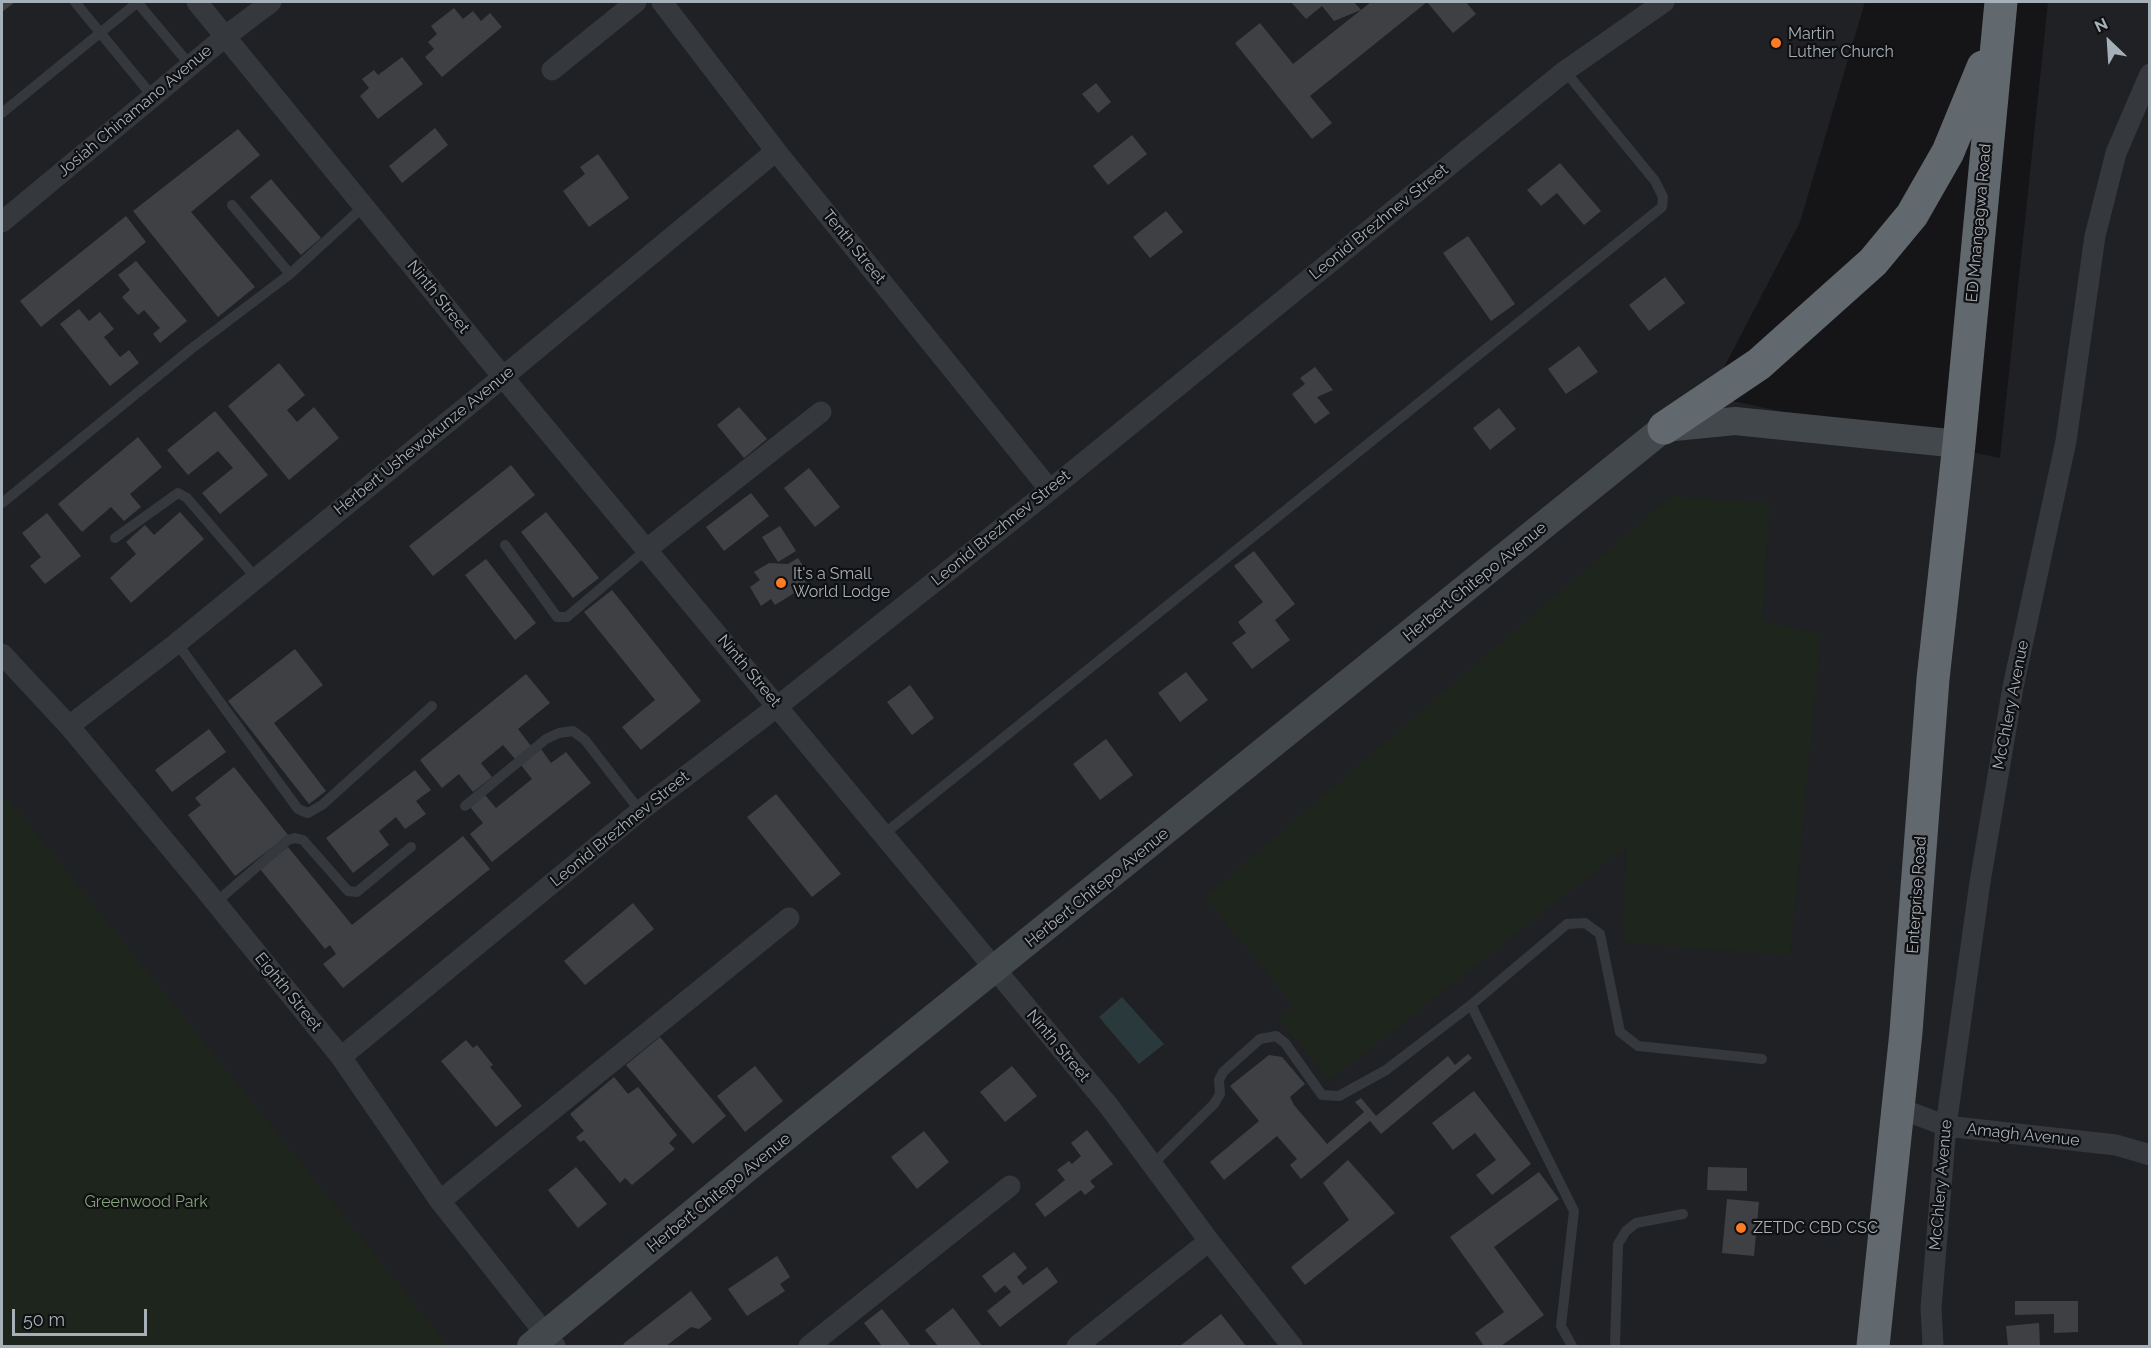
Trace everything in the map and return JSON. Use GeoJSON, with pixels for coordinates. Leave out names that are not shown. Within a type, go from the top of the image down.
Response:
{"type":"FeatureCollection","features":[{"type":"Feature","properties":{"kind":"highway"},"geometry":{"type":"LineString","coordinates":[[1664,428],[1759,364],[1873,262],[1912,215],[1948,152],[1971,99],[1999,16]]}},
{"type":"Feature","properties":{"kind":"highway","name":"ED Mnangagwa Road"},"geometry":{"type":"LineString","coordinates":[[1959,444],[1999,16]]}},
{"type":"Feature","properties":{"kind":"highway","name":"Enterprise Road"},"geometry":{"type":"LineString","coordinates":[[1874,1347],[1899,1108],[1933,679],[1959,444]]}},
{"type":"Feature","properties":{"kind":"main road"},"geometry":{"type":"LineString","coordinates":[[1664,428],[1735,421],[1959,444]]}},
{"type":"Feature","properties":{"kind":"main road","name":"Herbert Chitepo Avenue"},"geometry":{"type":"LineString","coordinates":[[544,1343],[756,1161],[1664,428]]}},
{"type":"Feature","properties":{"kind":"street","name":"Ninth Street"},"geometry":{"type":"LineString","coordinates":[[197,2],[503,377],[1108,1105],[1209,1241],[1292,1347]]}},
{"type":"Feature","properties":{"kind":"street","name":"Josiah Chinamano Avenue"},"geometry":{"type":"LineString","coordinates":[[2,222],[190,65],[271,2]]}},
{"type":"Feature","properties":{"kind":"street"},"geometry":{"type":"LineString","coordinates":[[552,70],[636,2]]}},
{"type":"Feature","properties":{"kind":"street","name":"Tenth Street"},"geometry":{"type":"LineString","coordinates":[[662,2],[776,151],[1050,490]]}},
{"type":"Feature","properties":{"kind":"street","name":"Leonid Brezhnev Street"},"geometry":{"type":"LineString","coordinates":[[341,1057],[640,811],[778,706],[1050,490],[1565,71],[1664,2]]}},
{"type":"Feature","properties":{"kind":"street","name":"McChlery Avenue"},"geometry":{"type":"LineString","coordinates":[[1933,1347],[1931,1308],[1946,1126],[1980,882],[2013,687],[2066,441],[2095,236],[2116,153],[2147,86]]}},
{"type":"Feature","properties":{"kind":"street","name":"Herbert Ushewokunze Avenue"},"geometry":{"type":"LineString","coordinates":[[69,726],[177,643],[776,151]]}},
{"type":"Feature","properties":{"kind":"street"},"geometry":{"type":"LineString","coordinates":[[647,549],[821,412]]}},
{"type":"Feature","properties":{"kind":"street","name":"Eighth Street"},"geometry":{"type":"LineString","coordinates":[[2,654],[69,726],[341,1057],[440,1201],[544,1343]]}},
{"type":"Feature","properties":{"kind":"street"},"geometry":{"type":"LineString","coordinates":[[440,1201],[789,918]]}},
{"type":"Feature","properties":{"kind":"street","name":"Amagh Avenue"},"geometry":{"type":"LineString","coordinates":[[1899,1108],[1946,1126],[2116,1145],[2150,1155]]}},
{"type":"Feature","properties":{"kind":"street"},"geometry":{"type":"LineString","coordinates":[[809,1347],[1010,1186]]}},
{"type":"Feature","properties":{"kind":"street"},"geometry":{"type":"LineString","coordinates":[[1077,1347],[1209,1241]]}},
{"type":"Feature","properties":{"kind":"lane"},"geometry":{"type":"LineString","coordinates":[[75,2],[153,97]]}},
{"type":"Feature","properties":{"kind":"lane"},"geometry":{"type":"LineString","coordinates":[[2,113],[138,2],[190,65]]}},
{"type":"Feature","properties":{"kind":"lane"},"geometry":{"type":"LineString","coordinates":[[884,834],[1662,207],[1663,197],[1655,181],[1565,71]]}},
{"type":"Feature","properties":{"kind":"lane"},"geometry":{"type":"LineString","coordinates":[[231,205],[290,274]]}},
{"type":"Feature","properties":{"kind":"lane"},"geometry":{"type":"LineString","coordinates":[[2,503],[191,349],[290,274],[364,206]]}},
{"type":"Feature","properties":{"kind":"lane"},"geometry":{"type":"LineString","coordinates":[[115,538],[178,493],[187,498],[256,578]]}},
{"type":"Feature","properties":{"kind":"lane"},"geometry":{"type":"LineString","coordinates":[[505,545],[557,617],[567,617],[647,549]]}},
{"type":"Feature","properties":{"kind":"lane"},"geometry":{"type":"LineString","coordinates":[[177,643],[298,809],[308,813],[322,806],[432,706]]}},
{"type":"Feature","properties":{"kind":"lane"},"geometry":{"type":"LineString","coordinates":[[465,806],[546,739],[559,733],[573,731],[585,740],[640,811]]}},
{"type":"Feature","properties":{"kind":"lane"},"geometry":{"type":"LineString","coordinates":[[215,903],[288,840],[295,838],[303,840],[348,891],[357,892],[411,847]]}},
{"type":"Feature","properties":{"kind":"lane"},"geometry":{"type":"LineString","coordinates":[[1152,1165],[1214,1104],[1220,1094],[1219,1080],[1222,1071],[1260,1039],[1276,1036],[1285,1043],[1322,1095],[1339,1096],[1386,1070],[1471,1005],[1567,924],[1585,923],[1600,934],[1620,1032],[1638,1046],[1762,1059]]}},
{"type":"Feature","properties":{"kind":"lane"},"geometry":{"type":"LineString","coordinates":[[1471,1005],[1574,1211],[1562,1326],[1572,1347]]}},
{"type":"Feature","properties":{"kind":"lane"},"geometry":{"type":"LineString","coordinates":[[1615,1347],[1618,1244],[1626,1231],[1636,1223],[1683,1214]]}},
{"type":"Feature","properties":{"kind":"shaded area"},"geometry":{"type":"Polygon","coordinates":[[[2,2],[1865,2],[1800,222],[1709,396],[2000,458],[2048,2],[2149,2],[2149,1346],[2,1346],[2,2]]]}},
{"type":"Feature","properties":{"kind":"shaded area"},"geometry":{"type":"Polygon","coordinates":[[[1122,997],[1164,1044],[1139,1064],[1099,1017],[1122,997]]]}},
{"type":"Feature","properties":{"kind":"green space"},"geometry":{"type":"Polygon","coordinates":[[[1672,496],[1770,503],[1762,620],[1821,635],[1790,956],[1623,942],[1626,847],[1330,1080],[1279,1019],[1295,1007],[1205,897],[1672,496]]]}},
{"type":"Feature","properties":{"kind":"green space","name":"Greenwood Park"},"geometry":{"type":"Polygon","coordinates":[[[2,791],[448,1346],[2,1346],[2,791]]]}},
{"type":"Feature","properties":{"kind":"building"},"geometry":{"type":"Polygon","coordinates":[[[2,2],[15,2],[2,12],[2,2]]]}},
{"type":"Feature","properties":{"kind":"building"},"geometry":{"type":"Polygon","coordinates":[[[1291,2],[1354,2],[1361,10],[1334,21],[1322,6],[1306,19],[1291,2]]]}},
{"type":"Feature","properties":{"kind":"building"},"geometry":{"type":"Polygon","coordinates":[[[1371,2],[1427,2],[1310,96],[1332,123],[1312,139],[1235,43],[1260,23],[1293,64],[1371,2]]]}},
{"type":"Feature","properties":{"kind":"building"},"geometry":{"type":"Polygon","coordinates":[[[1427,2],[1466,2],[1476,14],[1453,33],[1427,2]]]}},
{"type":"Feature","properties":{"kind":"building"},"geometry":{"type":"Polygon","coordinates":[[[454,8],[463,19],[473,11],[481,21],[490,13],[502,27],[442,77],[425,57],[434,49],[428,42],[437,34],[431,26],[454,8]]]}},
{"type":"Feature","properties":{"kind":"building"},"geometry":{"type":"Polygon","coordinates":[[[402,57],[423,84],[378,119],[360,96],[369,88],[362,79],[374,70],[378,75],[402,57]]]}},
{"type":"Feature","properties":{"kind":"building"},"geometry":{"type":"Polygon","coordinates":[[[1096,83],[1111,102],[1098,113],[1082,94],[1096,83]]]}},
{"type":"Feature","properties":{"kind":"building"},"geometry":{"type":"Polygon","coordinates":[[[435,128],[448,145],[402,183],[389,166],[435,128]]]}},
{"type":"Feature","properties":{"kind":"building"},"geometry":{"type":"Polygon","coordinates":[[[238,129],[260,155],[191,212],[255,287],[218,317],[133,211],[238,129]]]}},
{"type":"Feature","properties":{"kind":"building"},"geometry":{"type":"Polygon","coordinates":[[[1132,135],[1147,154],[1108,185],[1093,166],[1132,135]]]}},
{"type":"Feature","properties":{"kind":"building"},"geometry":{"type":"Polygon","coordinates":[[[598,154],[629,198],[589,227],[563,191],[585,174],[580,167],[598,154]]]}},
{"type":"Feature","properties":{"kind":"building"},"geometry":{"type":"Polygon","coordinates":[[[1560,163],[1601,211],[1584,225],[1557,193],[1541,206],[1527,190],[1560,163]]]}},
{"type":"Feature","properties":{"kind":"building"},"geometry":{"type":"Polygon","coordinates":[[[271,179],[321,238],[301,255],[250,197],[271,179]]]}},
{"type":"Feature","properties":{"kind":"building"},"geometry":{"type":"Polygon","coordinates":[[[1166,211],[1183,232],[1150,258],[1133,237],[1166,211]]]}},
{"type":"Feature","properties":{"kind":"building"},"geometry":{"type":"Polygon","coordinates":[[[126,216],[146,242],[41,327],[20,301],[126,216]]]}},
{"type":"Feature","properties":{"kind":"building"},"geometry":{"type":"Polygon","coordinates":[[[1468,236],[1515,304],[1491,321],[1443,253],[1468,236]]]}},
{"type":"Feature","properties":{"kind":"building"},"geometry":{"type":"Polygon","coordinates":[[[136,261],[187,321],[160,343],[153,334],[160,328],[144,310],[138,315],[122,297],[130,290],[118,275],[136,261]]]}},
{"type":"Feature","properties":{"kind":"building"},"geometry":{"type":"Polygon","coordinates":[[[1665,277],[1685,303],[1649,331],[1629,305],[1665,277]]]}},
{"type":"Feature","properties":{"kind":"building"},"geometry":{"type":"Polygon","coordinates":[[[79,309],[89,321],[100,312],[114,329],[104,337],[120,357],[129,350],[139,363],[110,386],[60,324],[79,309]]]}},
{"type":"Feature","properties":{"kind":"building"},"geometry":{"type":"Polygon","coordinates":[[[1579,346],[1598,372],[1566,394],[1548,369],[1579,346]]]}},
{"type":"Feature","properties":{"kind":"building"},"geometry":{"type":"Polygon","coordinates":[[[279,363],[305,395],[287,410],[297,422],[314,407],[339,438],[289,480],[228,406],[279,363]]]}},
{"type":"Feature","properties":{"kind":"building"},"geometry":{"type":"Polygon","coordinates":[[[1315,367],[1333,390],[1317,397],[1330,413],[1315,424],[1292,394],[1305,384],[1300,378],[1315,367]]]}},
{"type":"Feature","properties":{"kind":"building"},"geometry":{"type":"Polygon","coordinates":[[[739,407],[767,439],[744,458],[717,425],[739,407]]]}},
{"type":"Feature","properties":{"kind":"building"},"geometry":{"type":"Polygon","coordinates":[[[1499,408],[1516,429],[1490,450],[1473,428],[1499,408]]]}},
{"type":"Feature","properties":{"kind":"building"},"geometry":{"type":"Polygon","coordinates":[[[215,411],[268,475],[220,514],[202,493],[233,468],[218,451],[188,475],[167,450],[215,411]]]}},
{"type":"Feature","properties":{"kind":"building"},"geometry":{"type":"Polygon","coordinates":[[[138,437],[162,467],[130,494],[141,507],[124,521],[111,507],[82,532],[58,504],[138,437]]]}},
{"type":"Feature","properties":{"kind":"building"},"geometry":{"type":"Polygon","coordinates":[[[511,465],[535,495],[433,576],[409,546],[511,465]]]}},
{"type":"Feature","properties":{"kind":"building"},"geometry":{"type":"Polygon","coordinates":[[[809,468],[840,507],[815,527],[784,488],[809,468]]]}},
{"type":"Feature","properties":{"kind":"building"},"geometry":{"type":"Polygon","coordinates":[[[751,493],[769,516],[724,551],[706,527],[751,493]]]}},
{"type":"Feature","properties":{"kind":"building"},"geometry":{"type":"Polygon","coordinates":[[[180,512],[204,539],[131,603],[110,578],[136,554],[126,542],[145,525],[154,535],[180,512]]]}},
{"type":"Feature","properties":{"kind":"building"},"geometry":{"type":"Polygon","coordinates":[[[546,512],[599,578],[573,598],[521,532],[546,512]]]}},
{"type":"Feature","properties":{"kind":"building"},"geometry":{"type":"Polygon","coordinates":[[[47,513],[81,556],[45,584],[30,566],[41,557],[22,533],[47,513]]]}},
{"type":"Feature","properties":{"kind":"building","name":"It's a Small World Lodge"},"geometry":{"type":"Polygon","coordinates":[[[780,526],[796,551],[778,562],[762,537],[780,526]]]}},
{"type":"Feature","properties":{"kind":"building"},"geometry":{"type":"Polygon","coordinates":[[[1254,551],[1295,604],[1275,620],[1290,640],[1252,669],[1232,643],[1246,633],[1238,622],[1263,602],[1234,566],[1254,551]]]}},
{"type":"Feature","properties":{"kind":"building","name":"It's a Small World Lodge"},"geometry":{"type":"Polygon","coordinates":[[[798,558],[805,569],[800,572],[807,585],[775,605],[771,599],[761,606],[750,587],[760,580],[754,572],[769,563],[788,564],[798,558]]]}},
{"type":"Feature","properties":{"kind":"building"},"geometry":{"type":"Polygon","coordinates":[[[486,559],[536,623],[515,640],[465,575],[486,559]]]}},
{"type":"Feature","properties":{"kind":"building"},"geometry":{"type":"Polygon","coordinates":[[[612,590],[701,701],[641,750],[622,727],[655,700],[584,612],[612,590]]]}},
{"type":"Feature","properties":{"kind":"building"},"geometry":{"type":"Polygon","coordinates":[[[295,649],[323,685],[274,723],[326,791],[309,804],[228,701],[295,649]]]}},
{"type":"Feature","properties":{"kind":"building"},"geometry":{"type":"Polygon","coordinates":[[[1186,672],[1208,700],[1180,722],[1158,693],[1186,672]]]}},
{"type":"Feature","properties":{"kind":"building"},"geometry":{"type":"Polygon","coordinates":[[[526,674],[550,703],[518,729],[531,746],[515,759],[503,745],[481,763],[492,777],[473,792],[459,774],[442,788],[420,760],[526,674]]]}},
{"type":"Feature","properties":{"kind":"building"},"geometry":{"type":"Polygon","coordinates":[[[910,685],[934,718],[912,735],[887,702],[910,685]]]}},
{"type":"Feature","properties":{"kind":"building"},"geometry":{"type":"Polygon","coordinates":[[[209,729],[226,752],[172,792],[155,770],[209,729]]]}},
{"type":"Feature","properties":{"kind":"building"},"geometry":{"type":"Polygon","coordinates":[[[1106,739],[1133,775],[1100,800],[1073,764],[1106,739]]]}},
{"type":"Feature","properties":{"kind":"building"},"geometry":{"type":"Polygon","coordinates":[[[541,749],[551,763],[566,752],[591,783],[492,862],[470,834],[483,823],[470,807],[485,795],[496,808],[532,779],[521,765],[541,749]]]}},
{"type":"Feature","properties":{"kind":"building"},"geometry":{"type":"Polygon","coordinates":[[[234,767],[288,835],[235,876],[188,815],[201,805],[195,798],[234,767]]]}},
{"type":"Feature","properties":{"kind":"building"},"geometry":{"type":"Polygon","coordinates":[[[415,770],[431,790],[416,801],[426,814],[405,829],[396,817],[379,831],[389,845],[353,873],[326,838],[415,770]]]}},
{"type":"Feature","properties":{"kind":"building"},"geometry":{"type":"Polygon","coordinates":[[[776,794],[841,874],[812,897],[747,817],[776,794]]]}},
{"type":"Feature","properties":{"kind":"building"},"geometry":{"type":"Polygon","coordinates":[[[463,836],[490,869],[343,988],[323,964],[336,954],[330,945],[325,949],[260,869],[288,847],[352,925],[463,836]]]}},
{"type":"Feature","properties":{"kind":"building"},"geometry":{"type":"Polygon","coordinates":[[[633,903],[654,929],[585,985],[564,961],[633,903]]]}},
{"type":"Feature","properties":{"kind":"building"},"geometry":{"type":"Polygon","coordinates":[[[660,1037],[726,1116],[693,1144],[626,1065],[660,1037]]]}},
{"type":"Feature","properties":{"kind":"building"},"geometry":{"type":"Polygon","coordinates":[[[466,1040],[473,1048],[477,1045],[493,1065],[490,1067],[522,1106],[496,1127],[441,1061],[466,1040]]]}},
{"type":"Feature","properties":{"kind":"building"},"geometry":{"type":"Polygon","coordinates":[[[1468,1054],[1472,1058],[1381,1134],[1370,1121],[1301,1179],[1290,1165],[1297,1159],[1277,1136],[1224,1180],[1210,1162],[1259,1121],[1230,1086],[1269,1055],[1282,1057],[1305,1084],[1290,1097],[1294,1105],[1327,1144],[1364,1112],[1355,1102],[1361,1098],[1376,1116],[1448,1056],[1455,1065],[1468,1054]]]}},
{"type":"Feature","properties":{"kind":"building"},"geometry":{"type":"Polygon","coordinates":[[[755,1066],[783,1101],[745,1132],[717,1096],[755,1066]]]}},
{"type":"Feature","properties":{"kind":"building"},"geometry":{"type":"Polygon","coordinates":[[[1012,1066],[1037,1096],[1005,1122],[980,1092],[1012,1066]]]}},
{"type":"Feature","properties":{"kind":"building"},"geometry":{"type":"Polygon","coordinates":[[[614,1077],[628,1094],[638,1087],[677,1135],[669,1143],[675,1149],[632,1185],[625,1178],[620,1183],[584,1140],[580,1142],[576,1137],[584,1131],[570,1114],[614,1077]]]}},
{"type":"Feature","properties":{"kind":"building"},"geometry":{"type":"Polygon","coordinates":[[[1474,1091],[1531,1164],[1492,1195],[1476,1175],[1496,1160],[1475,1133],[1453,1150],[1432,1123],[1474,1091]]]}},
{"type":"Feature","properties":{"kind":"building"},"geometry":{"type":"Polygon","coordinates":[[[1087,1130],[1113,1164],[1090,1181],[1095,1187],[1085,1195],[1081,1190],[1045,1217],[1035,1204],[1065,1180],[1057,1170],[1069,1161],[1072,1164],[1081,1156],[1071,1143],[1087,1130]]]}},
{"type":"Feature","properties":{"kind":"building"},"geometry":{"type":"Polygon","coordinates":[[[924,1131],[949,1162],[917,1189],[891,1157],[924,1131]]]}},
{"type":"Feature","properties":{"kind":"building"},"geometry":{"type":"Polygon","coordinates":[[[1348,1160],[1395,1213],[1305,1285],[1291,1267],[1349,1220],[1323,1183],[1348,1160]]]}},
{"type":"Feature","properties":{"kind":"building"},"geometry":{"type":"Polygon","coordinates":[[[576,1167],[607,1204],[578,1228],[548,1190],[576,1167]]]}},
{"type":"Feature","properties":{"kind":"building"},"geometry":{"type":"Polygon","coordinates":[[[1708,1167],[1747,1168],[1747,1191],[1707,1190],[1708,1167]]]}},
{"type":"Feature","properties":{"kind":"building"},"geometry":{"type":"Polygon","coordinates":[[[1539,1172],[1559,1199],[1494,1247],[1544,1315],[1501,1346],[1484,1346],[1475,1333],[1504,1312],[1450,1237],[1539,1172]]]}},
{"type":"Feature","properties":{"kind":"building","name":"ZETDC CBD CSC"},"geometry":{"type":"Polygon","coordinates":[[[1727,1199],[1759,1202],[1754,1256],[1722,1253],[1727,1199]]]}},
{"type":"Feature","properties":{"kind":"building"},"geometry":{"type":"Polygon","coordinates":[[[1014,1252],[1027,1268],[1017,1277],[1023,1285],[1047,1267],[1058,1282],[1000,1327],[987,1311],[1011,1292],[1005,1285],[995,1293],[982,1276],[1014,1252]]]}},
{"type":"Feature","properties":{"kind":"building"},"geometry":{"type":"Polygon","coordinates":[[[777,1256],[790,1277],[780,1284],[785,1291],[747,1316],[728,1289],[777,1256]]]}},
{"type":"Feature","properties":{"kind":"building"},"geometry":{"type":"Polygon","coordinates":[[[691,1291],[712,1319],[699,1329],[691,1327],[666,1346],[625,1346],[623,1344],[691,1291]]]}},
{"type":"Feature","properties":{"kind":"building"},"geometry":{"type":"Polygon","coordinates":[[[2015,1301],[2078,1301],[2078,1332],[2054,1333],[2054,1314],[2015,1315],[2015,1301]]]}},
{"type":"Feature","properties":{"kind":"building"},"geometry":{"type":"Polygon","coordinates":[[[953,1308],[982,1346],[938,1346],[925,1330],[953,1308]]]}},
{"type":"Feature","properties":{"kind":"building"},"geometry":{"type":"Polygon","coordinates":[[[882,1309],[911,1346],[882,1346],[864,1323],[882,1309]]]}},
{"type":"Feature","properties":{"kind":"building"},"geometry":{"type":"Polygon","coordinates":[[[1221,1314],[1246,1346],[1180,1346],[1221,1314]]]}},
{"type":"Feature","properties":{"kind":"building"},"geometry":{"type":"Polygon","coordinates":[[[2039,1323],[2040,1346],[2008,1346],[2006,1326],[2039,1323]]]}},
{"type":"Feature","properties":{"kind":"place","name":"Martin Luther Church"},"geometry":{"type":"Point","coordinates":[1776,43]}},
{"type":"Feature","properties":{"kind":"place","name":"It's a Small World Lodge"},"geometry":{"type":"Point","coordinates":[781,583]}},
{"type":"Feature","properties":{"kind":"place","name":"ZETDC CBD CSC"},"geometry":{"type":"Point","coordinates":[1741,1228]}}]}
